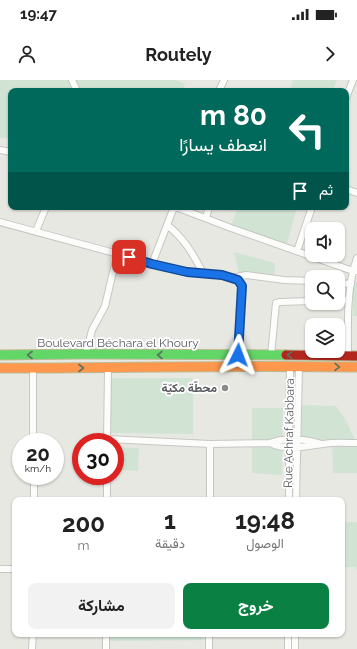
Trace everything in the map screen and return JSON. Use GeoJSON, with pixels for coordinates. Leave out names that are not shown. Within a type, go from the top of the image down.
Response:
{"type":"FeatureCollection","features":[{"type":"Feature","properties":{"kind":"highway","name":"Boulevard Béchara el Khoury"},"geometry":{"type":"LineString","coordinates":[[0,355],[86,354],[353,356]]}},
{"type":"Feature","properties":{"kind":"highway","name":"Boulevard Béchara el Khoury"},"geometry":{"type":"LineString","coordinates":[[0,368],[357,367]]}},
{"type":"Feature","properties":{"kind":"street"},"geometry":{"type":"LineString","coordinates":[[349,90],[353,80]]}},
{"type":"Feature","properties":{"kind":"street"},"geometry":{"type":"LineString","coordinates":[[36,231],[45,210]]}},
{"type":"Feature","properties":{"kind":"street"},"geometry":{"type":"LineString","coordinates":[[152,264],[174,210]]}},
{"type":"Feature","properties":{"kind":"street"},"geometry":{"type":"LineString","coordinates":[[183,210],[355,271]]}},
{"type":"Feature","properties":{"kind":"street"},"geometry":{"type":"LineString","coordinates":[[206,218],[208,210]]}},
{"type":"Feature","properties":{"kind":"street"},"geometry":{"type":"LineString","coordinates":[[297,251],[311,210]]}},
{"type":"Feature","properties":{"kind":"street"},"geometry":{"type":"LineString","coordinates":[[0,222],[152,264],[187,272],[222,275],[238,280],[242,286],[238,355]]}},
{"type":"Feature","properties":{"kind":"street"},"geometry":{"type":"LineString","coordinates":[[167,225],[183,240],[203,273]]}},
{"type":"Feature","properties":{"kind":"street"},"geometry":{"type":"LineString","coordinates":[[86,354],[92,330],[105,306],[118,254]]}},
{"type":"Feature","properties":{"kind":"street"},"geometry":{"type":"LineString","coordinates":[[353,356],[349,300],[357,258]]}},
{"type":"Feature","properties":{"kind":"street"},"geometry":{"type":"LineString","coordinates":[[232,278],[246,275],[284,280],[305,281]]}},
{"type":"Feature","properties":{"kind":"street"},"geometry":{"type":"LineString","coordinates":[[345,284],[351,284]]}},
{"type":"Feature","properties":{"kind":"street"},"geometry":{"type":"LineString","coordinates":[[271,355],[276,303],[305,301]]}},
{"type":"Feature","properties":{"kind":"street","name":"Rue Achraf Kabbara"},"geometry":{"type":"LineString","coordinates":[[289,497],[289,439],[295,366]]}},
{"type":"Feature","properties":{"kind":"street","name":"Rue Achraf Kabbara"},"geometry":{"type":"LineString","coordinates":[[295,366],[297,440],[296,497]]}},
{"type":"Feature","properties":{"kind":"street"},"geometry":{"type":"LineString","coordinates":[[33,368],[33,433]]}},
{"type":"Feature","properties":{"kind":"street"},"geometry":{"type":"LineString","coordinates":[[107,433],[108,368]]}},
{"type":"Feature","properties":{"kind":"street"},"geometry":{"type":"LineString","coordinates":[[270,444],[289,439],[322,444]]}},
{"type":"Feature","properties":{"kind":"street"},"geometry":{"type":"LineString","coordinates":[[124,441],[270,444],[289,448],[322,444],[357,443]]}},
{"type":"Feature","properties":{"kind":"street"},"geometry":{"type":"LineString","coordinates":[[210,444],[210,497]]}},
{"type":"Feature","properties":{"kind":"street"},"geometry":{"type":"LineString","coordinates":[[34,485],[34,497]]}},
{"type":"Feature","properties":{"kind":"street"},"geometry":{"type":"LineString","coordinates":[[107,485],[107,497]]}},
{"type":"Feature","properties":{"kind":"street"},"geometry":{"type":"LineString","coordinates":[[0,569],[12,569]]}},
{"type":"Feature","properties":{"kind":"street"},"geometry":{"type":"LineString","coordinates":[[32,649],[33,637]]}},
{"type":"Feature","properties":{"kind":"street"},"geometry":{"type":"LineString","coordinates":[[106,637],[106,649]]}},
{"type":"Feature","properties":{"kind":"street"},"geometry":{"type":"LineString","coordinates":[[209,637],[209,649]]}},
{"type":"Feature","properties":{"kind":"street"},"geometry":{"type":"LineString","coordinates":[[288,637],[288,649]]}},
{"type":"Feature","properties":{"kind":"street"},"geometry":{"type":"LineString","coordinates":[[295,637],[295,649]]}},
{"type":"Feature","properties":{"kind":"green space"},"geometry":{"type":"Polygon","coordinates":[[[0,80],[176,80],[185,84],[184,88],[8,88],[8,139],[0,138],[0,80]]]}},
{"type":"Feature","properties":{"kind":"green space"},"geometry":{"type":"Polygon","coordinates":[[[293,80],[337,80],[334,88],[290,88],[293,80]]]}},
{"type":"Feature","properties":{"kind":"green space"},"geometry":{"type":"Polygon","coordinates":[[[237,210],[296,210],[286,248],[230,228],[237,210]]]}},
{"type":"Feature","properties":{"kind":"green space"},"geometry":{"type":"Polygon","coordinates":[[[234,252],[275,263],[274,276],[239,273],[234,252]]]}},
{"type":"Feature","properties":{"kind":"green space"},"geometry":{"type":"Polygon","coordinates":[[[353,282],[357,282],[357,316],[353,316],[353,282]]]}},
{"type":"Feature","properties":{"kind":"green space"},"geometry":{"type":"Polygon","coordinates":[[[111,378],[193,378],[193,434],[111,433],[111,378]]]}},
{"type":"Feature","properties":{"kind":"green space"},"geometry":{"type":"Polygon","coordinates":[[[293,405],[336,406],[346,420],[357,442],[357,473],[333,473],[332,444],[294,443],[293,405]]]}},
{"type":"Feature","properties":{"kind":"green space"},"geometry":{"type":"Polygon","coordinates":[[[252,408],[283,408],[282,475],[252,473],[252,408]]]}},
{"type":"Feature","properties":{"kind":"green space"},"geometry":{"type":"Polygon","coordinates":[[[124,447],[139,448],[138,471],[124,470],[124,447]]]}},
{"type":"Feature","properties":{"kind":"green space"},"geometry":{"type":"Polygon","coordinates":[[[345,522],[357,522],[357,570],[355,567],[345,567],[345,522]]]}},
{"type":"Feature","properties":{"kind":"green space"},"geometry":{"type":"Polygon","coordinates":[[[106,637],[203,637],[203,640],[106,641],[106,637]]]}},
{"type":"Feature","properties":{"kind":"traffic: fast"},"geometry":{"type":"LineString","coordinates":[[0,355],[286,355]]}},
{"type":"Feature","properties":{"kind":"traffic: slow"},"geometry":{"type":"LineString","coordinates":[[0,368],[223,366],[357,367]]}},
{"type":"Feature","properties":{"kind":"traffic: jam"},"geometry":{"type":"LineString","coordinates":[[286,355],[357,356]]}},
{"type":"Feature","properties":{"kind":"place","name":"محطّة مكيّة"},"geometry":{"type":"Point","coordinates":[225,388]}},
{"type":"Feature","properties":{"kind":"route"},"geometry":{"type":"LineString","coordinates":[[129,257],[187,272],[222,275],[238,280],[242,286],[238,355]]}}]}
